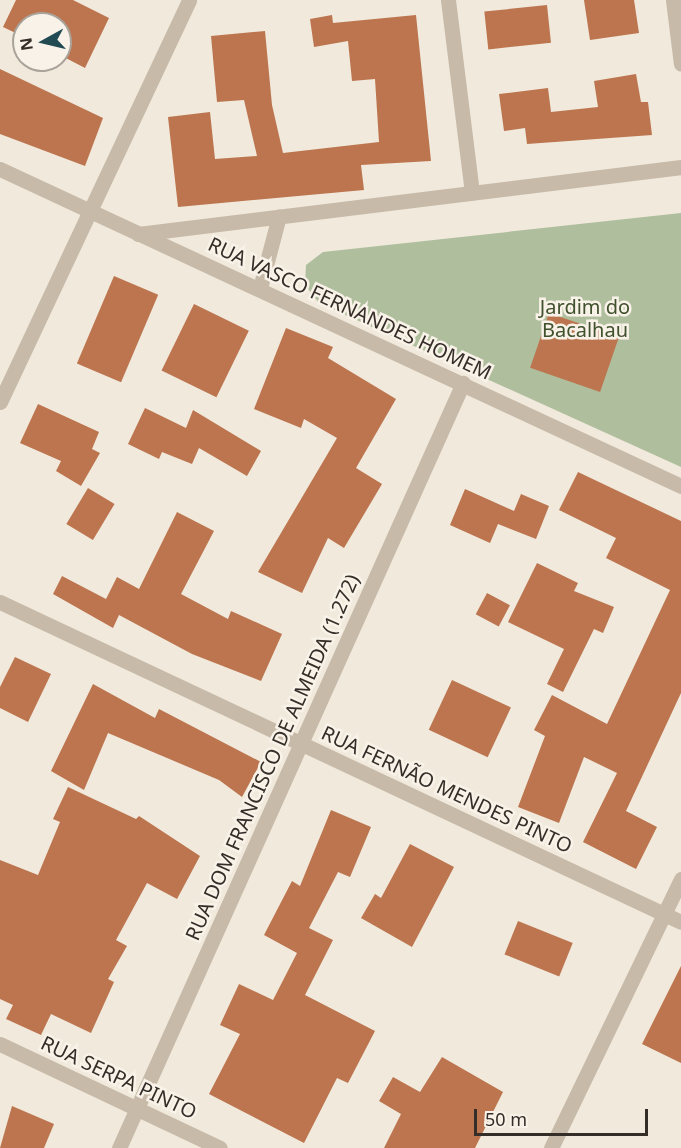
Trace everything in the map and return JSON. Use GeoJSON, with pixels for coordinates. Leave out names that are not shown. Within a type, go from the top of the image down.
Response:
{"type":"FeatureCollection","features":[{"type":"Feature","properties":{"kind":"street"},"geometry":{"type":"LineString","coordinates":[[0,402],[189,0]]}},
{"type":"Feature","properties":{"kind":"street"},"geometry":{"type":"LineString","coordinates":[[448,0],[472,193]]}},
{"type":"Feature","properties":{"kind":"street"},"geometry":{"type":"LineString","coordinates":[[673,0],[681,64]]}},
{"type":"Feature","properties":{"kind":"street"},"geometry":{"type":"LineString","coordinates":[[138,234],[681,167]]}},
{"type":"Feature","properties":{"kind":"street","name":"RUA VASCO FERNANDES HOMEM"},"geometry":{"type":"LineString","coordinates":[[0,169],[260,288],[681,486]]}},
{"type":"Feature","properties":{"kind":"street"},"geometry":{"type":"LineString","coordinates":[[260,288],[279,216]]}},
{"type":"Feature","properties":{"kind":"street","name":"RUA DOM FRANCISCO DE ALMEIDA (1.272)"},"geometry":{"type":"LineString","coordinates":[[119,1148],[463,383]]}},
{"type":"Feature","properties":{"kind":"street","name":"RUA FERNÃO MENDES PINTO"},"geometry":{"type":"LineString","coordinates":[[0,602],[681,922]]}},
{"type":"Feature","properties":{"kind":"street"},"geometry":{"type":"LineString","coordinates":[[551,1148],[681,879]]}},
{"type":"Feature","properties":{"kind":"street","name":"RUA SERPA PINTO"},"geometry":{"type":"LineString","coordinates":[[0,1044],[220,1148]]}},
{"type":"Feature","properties":{"kind":"green space","name":"Jardim do Bacalhau"},"geometry":{"type":"Polygon","coordinates":[[[681,213],[681,467],[319,303],[305,285],[306,265],[323,252],[681,213]]]}},
{"type":"Feature","properties":{"kind":"building"},"geometry":{"type":"Polygon","coordinates":[[[16,0],[73,0],[109,18],[85,68],[72,61],[72,12],[12,12],[12,31],[3,27],[16,0]]]}},
{"type":"Feature","properties":{"kind":"building"},"geometry":{"type":"Polygon","coordinates":[[[584,0],[634,0],[639,33],[590,40],[584,0]]]}},
{"type":"Feature","properties":{"kind":"building"},"geometry":{"type":"Polygon","coordinates":[[[547,5],[551,43],[488,49],[484,12],[547,5]]]}},
{"type":"Feature","properties":{"kind":"building"},"geometry":{"type":"Polygon","coordinates":[[[332,15],[333,23],[416,15],[431,161],[361,165],[364,190],[178,207],[168,117],[210,112],[215,159],[257,156],[244,100],[217,102],[211,36],[265,31],[272,105],[283,153],[379,142],[375,79],[352,81],[348,41],[314,47],[310,19],[332,15]]]}},
{"type":"Feature","properties":{"kind":"building"},"geometry":{"type":"Polygon","coordinates":[[[0,69],[103,118],[85,166],[0,134],[0,69]]]}},
{"type":"Feature","properties":{"kind":"building"},"geometry":{"type":"Polygon","coordinates":[[[636,74],[641,102],[648,102],[652,135],[527,144],[525,128],[504,131],[499,94],[548,88],[551,112],[598,107],[594,81],[636,74]]]}},
{"type":"Feature","properties":{"kind":"building"},"geometry":{"type":"Polygon","coordinates":[[[114,276],[158,295],[121,382],[77,363],[114,276]]]}},
{"type":"Feature","properties":{"kind":"building"},"geometry":{"type":"Polygon","coordinates":[[[194,304],[249,331],[216,397],[162,371],[194,304]]]}},
{"type":"Feature","properties":{"kind":"building"},"geometry":{"type":"Polygon","coordinates":[[[549,313],[619,337],[600,392],[530,368],[549,313]]]}},
{"type":"Feature","properties":{"kind":"building"},"geometry":{"type":"Polygon","coordinates":[[[286,328],[333,347],[328,358],[396,399],[356,468],[382,484],[344,548],[328,538],[302,593],[258,572],[337,438],[304,419],[301,428],[254,409],[286,328]]]}},
{"type":"Feature","properties":{"kind":"building"},"geometry":{"type":"Polygon","coordinates":[[[38,404],[99,432],[92,449],[100,453],[81,486],[56,471],[61,461],[20,443],[38,404]]]}},
{"type":"Feature","properties":{"kind":"building"},"geometry":{"type":"Polygon","coordinates":[[[145,408],[186,428],[193,410],[261,451],[247,476],[199,448],[192,464],[162,452],[159,459],[128,444],[145,408]]]}},
{"type":"Feature","properties":{"kind":"building"},"geometry":{"type":"Polygon","coordinates":[[[578,472],[681,521],[681,693],[626,811],[657,827],[636,869],[583,842],[617,773],[584,757],[559,823],[518,807],[545,736],[534,730],[552,695],[607,724],[670,590],[606,558],[616,538],[559,510],[578,472]]]}},
{"type":"Feature","properties":{"kind":"building"},"geometry":{"type":"Polygon","coordinates":[[[88,488],[115,504],[93,540],[66,524],[88,488]]]}},
{"type":"Feature","properties":{"kind":"building"},"geometry":{"type":"Polygon","coordinates":[[[465,489],[514,511],[521,494],[549,506],[536,539],[498,524],[490,543],[450,525],[465,489]]]}},
{"type":"Feature","properties":{"kind":"building"},"geometry":{"type":"Polygon","coordinates":[[[177,512],[214,531],[181,594],[228,619],[231,611],[282,634],[261,681],[192,654],[119,615],[113,628],[53,594],[62,576],[106,599],[117,577],[139,589],[177,512]]]}},
{"type":"Feature","properties":{"kind":"building"},"geometry":{"type":"Polygon","coordinates":[[[537,563],[578,583],[574,591],[614,607],[603,633],[594,629],[563,692],[547,684],[564,649],[508,622],[537,563]]]}},
{"type":"Feature","properties":{"kind":"building"},"geometry":{"type":"Polygon","coordinates":[[[487,593],[510,605],[499,626],[476,614],[487,593]]]}},
{"type":"Feature","properties":{"kind":"building"},"geometry":{"type":"Polygon","coordinates":[[[15,657],[51,674],[28,722],[0,708],[0,687],[15,657]]]}},
{"type":"Feature","properties":{"kind":"building"},"geometry":{"type":"Polygon","coordinates":[[[452,680],[511,707],[488,757],[429,730],[452,680]]]}},
{"type":"Feature","properties":{"kind":"building"},"geometry":{"type":"Polygon","coordinates":[[[93,684],[155,718],[159,709],[261,762],[242,797],[219,780],[108,733],[84,790],[51,771],[93,684]]]}},
{"type":"Feature","properties":{"kind":"building"},"geometry":{"type":"Polygon","coordinates":[[[68,787],[136,819],[139,816],[200,856],[177,899],[147,883],[116,940],[127,946],[108,979],[114,982],[91,1033],[51,1014],[41,1035],[6,1019],[13,1005],[0,999],[0,860],[38,875],[60,822],[53,819],[68,787]]]}},
{"type":"Feature","properties":{"kind":"building"},"geometry":{"type":"Polygon","coordinates":[[[331,810],[371,827],[350,877],[338,872],[309,928],[333,940],[305,995],[375,1031],[348,1083],[337,1078],[304,1143],[209,1094],[240,1034],[220,1025],[239,984],[273,1000],[297,953],[264,935],[292,881],[300,886],[331,810]]]}},
{"type":"Feature","properties":{"kind":"building"},"geometry":{"type":"Polygon","coordinates":[[[410,844],[454,867],[412,947],[361,918],[375,894],[381,898],[410,844]]]}},
{"type":"Feature","properties":{"kind":"building"},"geometry":{"type":"Polygon","coordinates":[[[518,921],[573,943],[559,976],[505,954],[518,921]]]}},
{"type":"Feature","properties":{"kind":"building"},"geometry":{"type":"Polygon","coordinates":[[[681,966],[681,1063],[642,1044],[681,966]]]}},
{"type":"Feature","properties":{"kind":"building"},"geometry":{"type":"Polygon","coordinates":[[[442,1057],[503,1092],[475,1148],[384,1148],[401,1114],[379,1101],[393,1077],[420,1092],[442,1057]]]}},
{"type":"Feature","properties":{"kind":"building"},"geometry":{"type":"Polygon","coordinates":[[[12,1106],[54,1124],[44,1148],[0,1148],[12,1106]]]}}]}
